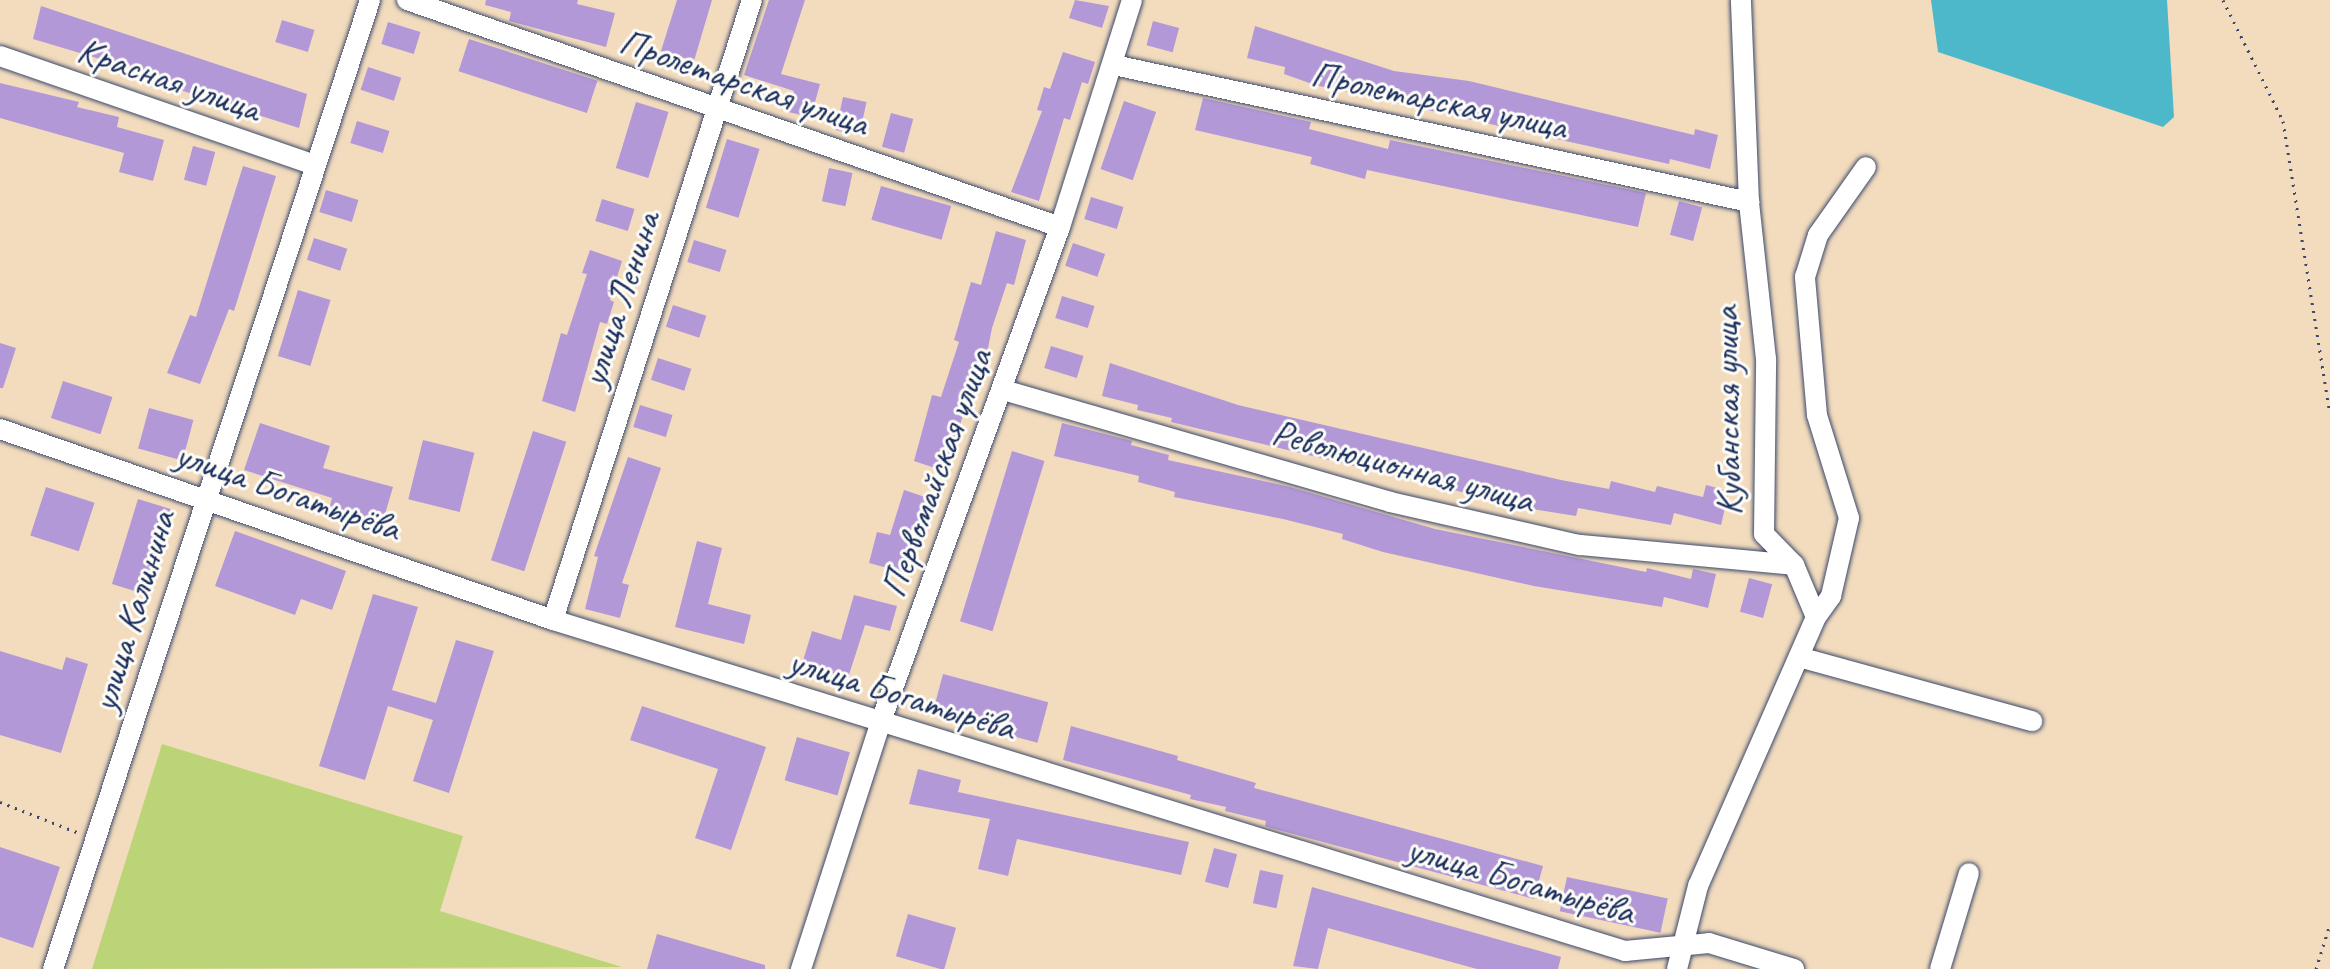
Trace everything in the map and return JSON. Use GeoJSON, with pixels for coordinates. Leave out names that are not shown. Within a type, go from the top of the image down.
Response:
{"type":"FeatureCollection","features":[{"type":"Feature","properties":{"kind":"street","name":"улица Калинина"},"geometry":{"type":"LineString","coordinates":[[53,969],[97,842],[204,497],[370,0]]}},
{"type":"Feature","properties":{"kind":"street","name":"Пролетарская улица"},"geometry":{"type":"LineString","coordinates":[[407,0],[716,110],[1060,227]]}},
{"type":"Feature","properties":{"kind":"street","name":"улица Ленина"},"geometry":{"type":"LineString","coordinates":[[553,620],[752,0]]}},
{"type":"Feature","properties":{"kind":"street","name":"Первомайская улица"},"geometry":{"type":"LineString","coordinates":[[801,969],[880,724],[1060,227],[1114,65],[1132,0]]}},
{"type":"Feature","properties":{"kind":"street","name":"Кубанская улица"},"geometry":{"type":"LineString","coordinates":[[1741,0],[1749,202],[1766,359],[1764,534],[1794,565],[1816,617]]}},
{"type":"Feature","properties":{"kind":"street","name":"Красная улица"},"geometry":{"type":"LineString","coordinates":[[0,56],[315,165]]}},
{"type":"Feature","properties":{"kind":"street","name":"Пролетарская улица"},"geometry":{"type":"LineString","coordinates":[[1114,65],[1749,202]]}},
{"type":"Feature","properties":{"kind":"street"},"geometry":{"type":"LineString","coordinates":[[1680,959],[1698,886],[1816,617],[1831,596],[1849,518],[1817,415],[1805,277],[1818,235],[1866,167]]}},
{"type":"Feature","properties":{"kind":"street","name":"Революционная улица"},"geometry":{"type":"LineString","coordinates":[[1003,390],[1390,502],[1580,545],[1794,565]]}},
{"type":"Feature","properties":{"kind":"street","name":"улица Богатырёва"},"geometry":{"type":"LineString","coordinates":[[0,429],[553,620],[880,724],[1625,951],[1680,959],[1709,943],[1794,969]]}},
{"type":"Feature","properties":{"kind":"street"},"geometry":{"type":"LineString","coordinates":[[1799,657],[2032,721]]}},
{"type":"Feature","properties":{"kind":"street"},"geometry":{"type":"LineString","coordinates":[[1940,969],[1969,873]]}},
{"type":"Feature","properties":{"kind":"path"},"geometry":{"type":"LineString","coordinates":[[2223,0],[2283,121],[2330,413]]}},
{"type":"Feature","properties":{"kind":"path"},"geometry":{"type":"LineString","coordinates":[[0,802],[97,842]]}},
{"type":"Feature","properties":{"kind":"path"},"geometry":{"type":"LineString","coordinates":[[2316,969],[2330,924]]}},
{"type":"Feature","properties":{"kind":"green space"},"geometry":{"type":"Polygon","coordinates":[[[162,744],[463,836],[440,911],[622,967],[92,969],[162,744]]]}},
{"type":"Feature","properties":{"kind":"water"},"geometry":{"type":"Polygon","coordinates":[[[1931,0],[2167,0],[2174,117],[2163,127],[1938,52],[1931,0]]]}},
{"type":"Feature","properties":{"kind":"building"},"geometry":{"type":"Polygon","coordinates":[[[486,0],[578,0],[577,4],[615,13],[606,47],[509,21],[511,12],[485,5],[486,0]]]}},
{"type":"Feature","properties":{"kind":"building"},"geometry":{"type":"Polygon","coordinates":[[[677,0],[712,0],[694,61],[661,51],[677,0]]]}},
{"type":"Feature","properties":{"kind":"building"},"geometry":{"type":"Polygon","coordinates":[[[769,0],[805,0],[781,74],[820,84],[811,117],[788,112],[794,91],[744,75],[769,0]]]}},
{"type":"Feature","properties":{"kind":"building"},"geometry":{"type":"Polygon","coordinates":[[[1075,0],[1109,6],[1102,28],[1069,18],[1075,0]]]}},
{"type":"Feature","properties":{"kind":"building"},"geometry":{"type":"Polygon","coordinates":[[[41,6],[307,94],[299,128],[155,82],[157,76],[33,39],[41,6]]]}},
{"type":"Feature","properties":{"kind":"building"},"geometry":{"type":"Polygon","coordinates":[[[282,20],[315,30],[308,52],[275,42],[282,20]]]}},
{"type":"Feature","properties":{"kind":"building"},"geometry":{"type":"Polygon","coordinates":[[[1153,21],[1179,28],[1173,52],[1147,45],[1153,21]]]}},
{"type":"Feature","properties":{"kind":"building"},"geometry":{"type":"Polygon","coordinates":[[[388,22],[421,32],[414,54],[381,44],[388,22]]]}},
{"type":"Feature","properties":{"kind":"building"},"geometry":{"type":"Polygon","coordinates":[[[1255,26],[1394,71],[1469,81],[1694,135],[1695,129],[1718,135],[1710,169],[1670,159],[1669,164],[1315,85],[1284,74],[1285,67],[1247,58],[1255,26]]]}},
{"type":"Feature","properties":{"kind":"building"},"geometry":{"type":"Polygon","coordinates":[[[469,39],[597,81],[587,113],[458,71],[469,39]]]}},
{"type":"Feature","properties":{"kind":"building"},"geometry":{"type":"Polygon","coordinates":[[[1063,52],[1095,62],[1088,84],[1082,82],[1070,120],[1064,118],[1039,201],[1011,192],[1042,111],[1037,110],[1044,87],[1050,89],[1063,52]]]}},
{"type":"Feature","properties":{"kind":"building"},"geometry":{"type":"Polygon","coordinates":[[[368,67],[401,78],[394,101],[361,90],[368,67]]]}},
{"type":"Feature","properties":{"kind":"building"},"geometry":{"type":"Polygon","coordinates":[[[0,83],[79,102],[77,107],[119,117],[117,127],[164,140],[153,181],[119,172],[124,153],[0,118],[0,83]]]}},
{"type":"Feature","properties":{"kind":"building"},"geometry":{"type":"Polygon","coordinates":[[[843,97],[866,102],[859,135],[836,130],[843,97]]]}},
{"type":"Feature","properties":{"kind":"building"},"geometry":{"type":"Polygon","coordinates":[[[1203,98],[1311,122],[1309,129],[1388,149],[1390,140],[1646,193],[1638,227],[1367,170],[1365,179],[1310,164],[1312,157],[1195,130],[1203,98]]]}},
{"type":"Feature","properties":{"kind":"building"},"geometry":{"type":"Polygon","coordinates":[[[1124,101],[1156,112],[1133,180],[1101,169],[1124,101]]]}},
{"type":"Feature","properties":{"kind":"building"},"geometry":{"type":"Polygon","coordinates":[[[636,102],[669,112],[648,178],[616,168],[636,102]]]}},
{"type":"Feature","properties":{"kind":"building"},"geometry":{"type":"Polygon","coordinates":[[[891,113],[913,119],[904,153],[882,147],[891,113]]]}},
{"type":"Feature","properties":{"kind":"building"},"geometry":{"type":"Polygon","coordinates":[[[357,121],[390,131],[383,153],[350,143],[357,121]]]}},
{"type":"Feature","properties":{"kind":"building"},"geometry":{"type":"Polygon","coordinates":[[[727,139],[760,149],[738,218],[706,208],[727,139]]]}},
{"type":"Feature","properties":{"kind":"building"},"geometry":{"type":"Polygon","coordinates":[[[193,146],[215,152],[206,186],[184,180],[193,146]]]}},
{"type":"Feature","properties":{"kind":"building"},"geometry":{"type":"Polygon","coordinates":[[[243,166],[276,176],[234,311],[229,309],[200,384],[167,373],[190,315],[196,317],[243,166]]]}},
{"type":"Feature","properties":{"kind":"building"},"geometry":{"type":"Polygon","coordinates":[[[829,168],[852,173],[845,206],[822,201],[829,168]]]}},
{"type":"Feature","properties":{"kind":"building"},"geometry":{"type":"Polygon","coordinates":[[[881,186],[951,206],[942,240],[871,220],[881,186]]]}},
{"type":"Feature","properties":{"kind":"building"},"geometry":{"type":"Polygon","coordinates":[[[326,190],[359,200],[352,222],[319,212],[326,190]]]}},
{"type":"Feature","properties":{"kind":"building"},"geometry":{"type":"Polygon","coordinates":[[[1091,197],[1124,207],[1117,229],[1084,219],[1091,197]]]}},
{"type":"Feature","properties":{"kind":"building"},"geometry":{"type":"Polygon","coordinates":[[[602,199],[635,209],[628,231],[595,221],[602,199]]]}},
{"type":"Feature","properties":{"kind":"building"},"geometry":{"type":"Polygon","coordinates":[[[1679,201],[1702,207],[1693,241],[1670,235],[1679,201]]]}},
{"type":"Feature","properties":{"kind":"building"},"geometry":{"type":"Polygon","coordinates":[[[996,231],[1026,240],[1014,285],[1007,283],[992,328],[980,389],[971,386],[947,472],[914,461],[932,395],[941,397],[959,342],[954,340],[971,282],[981,285],[996,231]]]}},
{"type":"Feature","properties":{"kind":"building"},"geometry":{"type":"Polygon","coordinates":[[[314,238],[347,249],[340,271],[307,260],[314,238]]]}},
{"type":"Feature","properties":{"kind":"building"},"geometry":{"type":"Polygon","coordinates":[[[694,240],[727,250],[720,272],[687,262],[694,240]]]}},
{"type":"Feature","properties":{"kind":"building"},"geometry":{"type":"Polygon","coordinates":[[[1073,243],[1105,254],[1097,277],[1065,266],[1073,243]]]}},
{"type":"Feature","properties":{"kind":"building"},"geometry":{"type":"Polygon","coordinates":[[[590,250],[622,261],[610,300],[614,302],[607,324],[600,322],[575,412],[542,401],[561,333],[567,335],[587,274],[582,273],[590,250]]]}},
{"type":"Feature","properties":{"kind":"building"},"geometry":{"type":"Polygon","coordinates":[[[298,290],[331,300],[310,366],[278,356],[298,290]]]}},
{"type":"Feature","properties":{"kind":"building"},"geometry":{"type":"Polygon","coordinates":[[[1062,296],[1095,306],[1088,328],[1055,318],[1062,296]]]}},
{"type":"Feature","properties":{"kind":"building"},"geometry":{"type":"Polygon","coordinates":[[[673,305],[706,316],[699,338],[666,327],[673,305]]]}},
{"type":"Feature","properties":{"kind":"building"},"geometry":{"type":"Polygon","coordinates":[[[0,343],[16,348],[3,388],[0,388],[0,343]]]}},
{"type":"Feature","properties":{"kind":"building"},"geometry":{"type":"Polygon","coordinates":[[[1051,346],[1084,356],[1077,378],[1044,368],[1051,346]]]}},
{"type":"Feature","properties":{"kind":"building"},"geometry":{"type":"Polygon","coordinates":[[[658,358],[691,369],[684,391],[651,380],[658,358]]]}},
{"type":"Feature","properties":{"kind":"building"},"geometry":{"type":"Polygon","coordinates":[[[1110,363],[1238,405],[1561,480],[1609,489],[1611,481],[1655,492],[1657,486],[1703,497],[1706,485],[1729,491],[1721,525],[1674,513],[1671,525],[1578,508],[1576,516],[1532,509],[1171,422],[1172,418],[1137,410],[1138,405],[1102,396],[1110,363]]]}},
{"type":"Feature","properties":{"kind":"building"},"geometry":{"type":"Polygon","coordinates":[[[63,381],[112,397],[100,434],[51,418],[63,381]]]}},
{"type":"Feature","properties":{"kind":"building"},"geometry":{"type":"Polygon","coordinates":[[[640,405],[673,415],[666,437],[633,427],[640,405]]]}},
{"type":"Feature","properties":{"kind":"building"},"geometry":{"type":"Polygon","coordinates":[[[149,408],[193,420],[183,460],[138,449],[149,408]]]}},
{"type":"Feature","properties":{"kind":"building"},"geometry":{"type":"Polygon","coordinates":[[[260,423],[330,446],[323,468],[393,487],[380,531],[327,517],[332,498],[244,470],[260,423]]]}},
{"type":"Feature","properties":{"kind":"building"},"geometry":{"type":"Polygon","coordinates":[[[1062,423],[1132,441],[1131,445],[1169,455],[1168,460],[1290,487],[1435,529],[1646,572],[1647,568],[1691,579],[1693,569],[1716,574],[1708,608],[1664,597],[1662,607],[1534,586],[1383,552],[1342,539],[1343,534],[1283,519],[1174,497],[1175,492],[1138,482],[1139,476],[1054,456],[1062,423]]]}},
{"type":"Feature","properties":{"kind":"building"},"geometry":{"type":"Polygon","coordinates":[[[533,431],[566,442],[524,571],[491,560],[533,431]]]}},
{"type":"Feature","properties":{"kind":"building"},"geometry":{"type":"Polygon","coordinates":[[[423,440],[474,453],[460,512],[408,499],[423,440]]]}},
{"type":"Feature","properties":{"kind":"building"},"geometry":{"type":"Polygon","coordinates":[[[1012,451],[1045,461],[992,631],[960,621],[1012,451]]]}},
{"type":"Feature","properties":{"kind":"building"},"geometry":{"type":"Polygon","coordinates":[[[628,457],[661,468],[622,583],[629,585],[620,618],[585,609],[598,557],[594,556],[628,457]]]}},
{"type":"Feature","properties":{"kind":"building"},"geometry":{"type":"Polygon","coordinates":[[[46,487],[95,503],[79,551],[30,536],[46,487]]]}},
{"type":"Feature","properties":{"kind":"building"},"geometry":{"type":"Polygon","coordinates":[[[904,490],[937,501],[929,523],[920,520],[906,573],[869,563],[877,532],[890,535],[904,490]]]}},
{"type":"Feature","properties":{"kind":"building"},"geometry":{"type":"Polygon","coordinates":[[[138,499],[171,509],[144,594],[112,584],[138,499]]]}},
{"type":"Feature","properties":{"kind":"building"},"geometry":{"type":"Polygon","coordinates":[[[235,531],[346,571],[332,610],[301,599],[295,615],[215,586],[235,531]]]}},
{"type":"Feature","properties":{"kind":"building"},"geometry":{"type":"Polygon","coordinates":[[[697,541],[722,548],[708,604],[751,615],[744,644],[675,627],[697,541]]]}},
{"type":"Feature","properties":{"kind":"building"},"geometry":{"type":"Polygon","coordinates":[[[1749,578],[1772,584],[1763,618],[1740,612],[1749,578]]]}},
{"type":"Feature","properties":{"kind":"building"},"geometry":{"type":"Polygon","coordinates":[[[373,594],[418,607],[392,690],[436,703],[456,640],[494,651],[449,793],[413,781],[433,720],[388,706],[365,780],[319,766],[373,594]]]}},
{"type":"Feature","properties":{"kind":"building"},"geometry":{"type":"Polygon","coordinates":[[[854,595],[897,606],[890,631],[865,625],[848,678],[802,664],[812,631],[841,640],[854,595]]]}},
{"type":"Feature","properties":{"kind":"building"},"geometry":{"type":"Polygon","coordinates":[[[0,651],[62,670],[66,657],[88,664],[61,753],[0,735],[0,651]]]}},
{"type":"Feature","properties":{"kind":"building"},"geometry":{"type":"Polygon","coordinates":[[[943,674],[1048,702],[1037,743],[932,715],[943,674]]]}},
{"type":"Feature","properties":{"kind":"building"},"geometry":{"type":"Polygon","coordinates":[[[642,706],[766,747],[731,850],[695,838],[718,769],[630,740],[642,706]]]}},
{"type":"Feature","properties":{"kind":"building"},"geometry":{"type":"Polygon","coordinates":[[[1071,726],[1178,756],[1177,760],[1256,783],[1254,788],[1543,866],[1534,899],[1271,828],[1265,826],[1266,821],[1190,799],[1191,795],[1063,760],[1071,726]]]}},
{"type":"Feature","properties":{"kind":"building"},"geometry":{"type":"Polygon","coordinates":[[[797,737],[850,752],[837,795],[785,780],[797,737]]]}},
{"type":"Feature","properties":{"kind":"building"},"geometry":{"type":"Polygon","coordinates":[[[918,769],[961,780],[958,792],[1189,842],[1181,875],[1017,839],[1008,876],[978,869],[990,819],[909,804],[918,769]]]}},
{"type":"Feature","properties":{"kind":"building"},"geometry":{"type":"Polygon","coordinates":[[[0,847],[60,867],[33,948],[0,937],[0,847]]]}},
{"type":"Feature","properties":{"kind":"building"},"geometry":{"type":"Polygon","coordinates":[[[1214,848],[1237,854],[1228,888],[1205,882],[1214,848]]]}},
{"type":"Feature","properties":{"kind":"building"},"geometry":{"type":"Polygon","coordinates":[[[1260,870],[1283,875],[1276,908],[1253,903],[1260,870]]]}},
{"type":"Feature","properties":{"kind":"building"},"geometry":{"type":"Polygon","coordinates":[[[1567,877],[1668,898],[1660,933],[1560,911],[1567,877]]]}},
{"type":"Feature","properties":{"kind":"building"},"geometry":{"type":"Polygon","coordinates":[[[1312,887],[1561,957],[1558,969],[1477,969],[1328,928],[1318,969],[1293,966],[1312,887]]]}},
{"type":"Feature","properties":{"kind":"building"},"geometry":{"type":"Polygon","coordinates":[[[908,914],[956,928],[944,969],[896,956],[908,914]]]}},
{"type":"Feature","properties":{"kind":"building"},"geometry":{"type":"Polygon","coordinates":[[[657,934],[765,965],[765,969],[647,969],[657,934]]]}}]}
